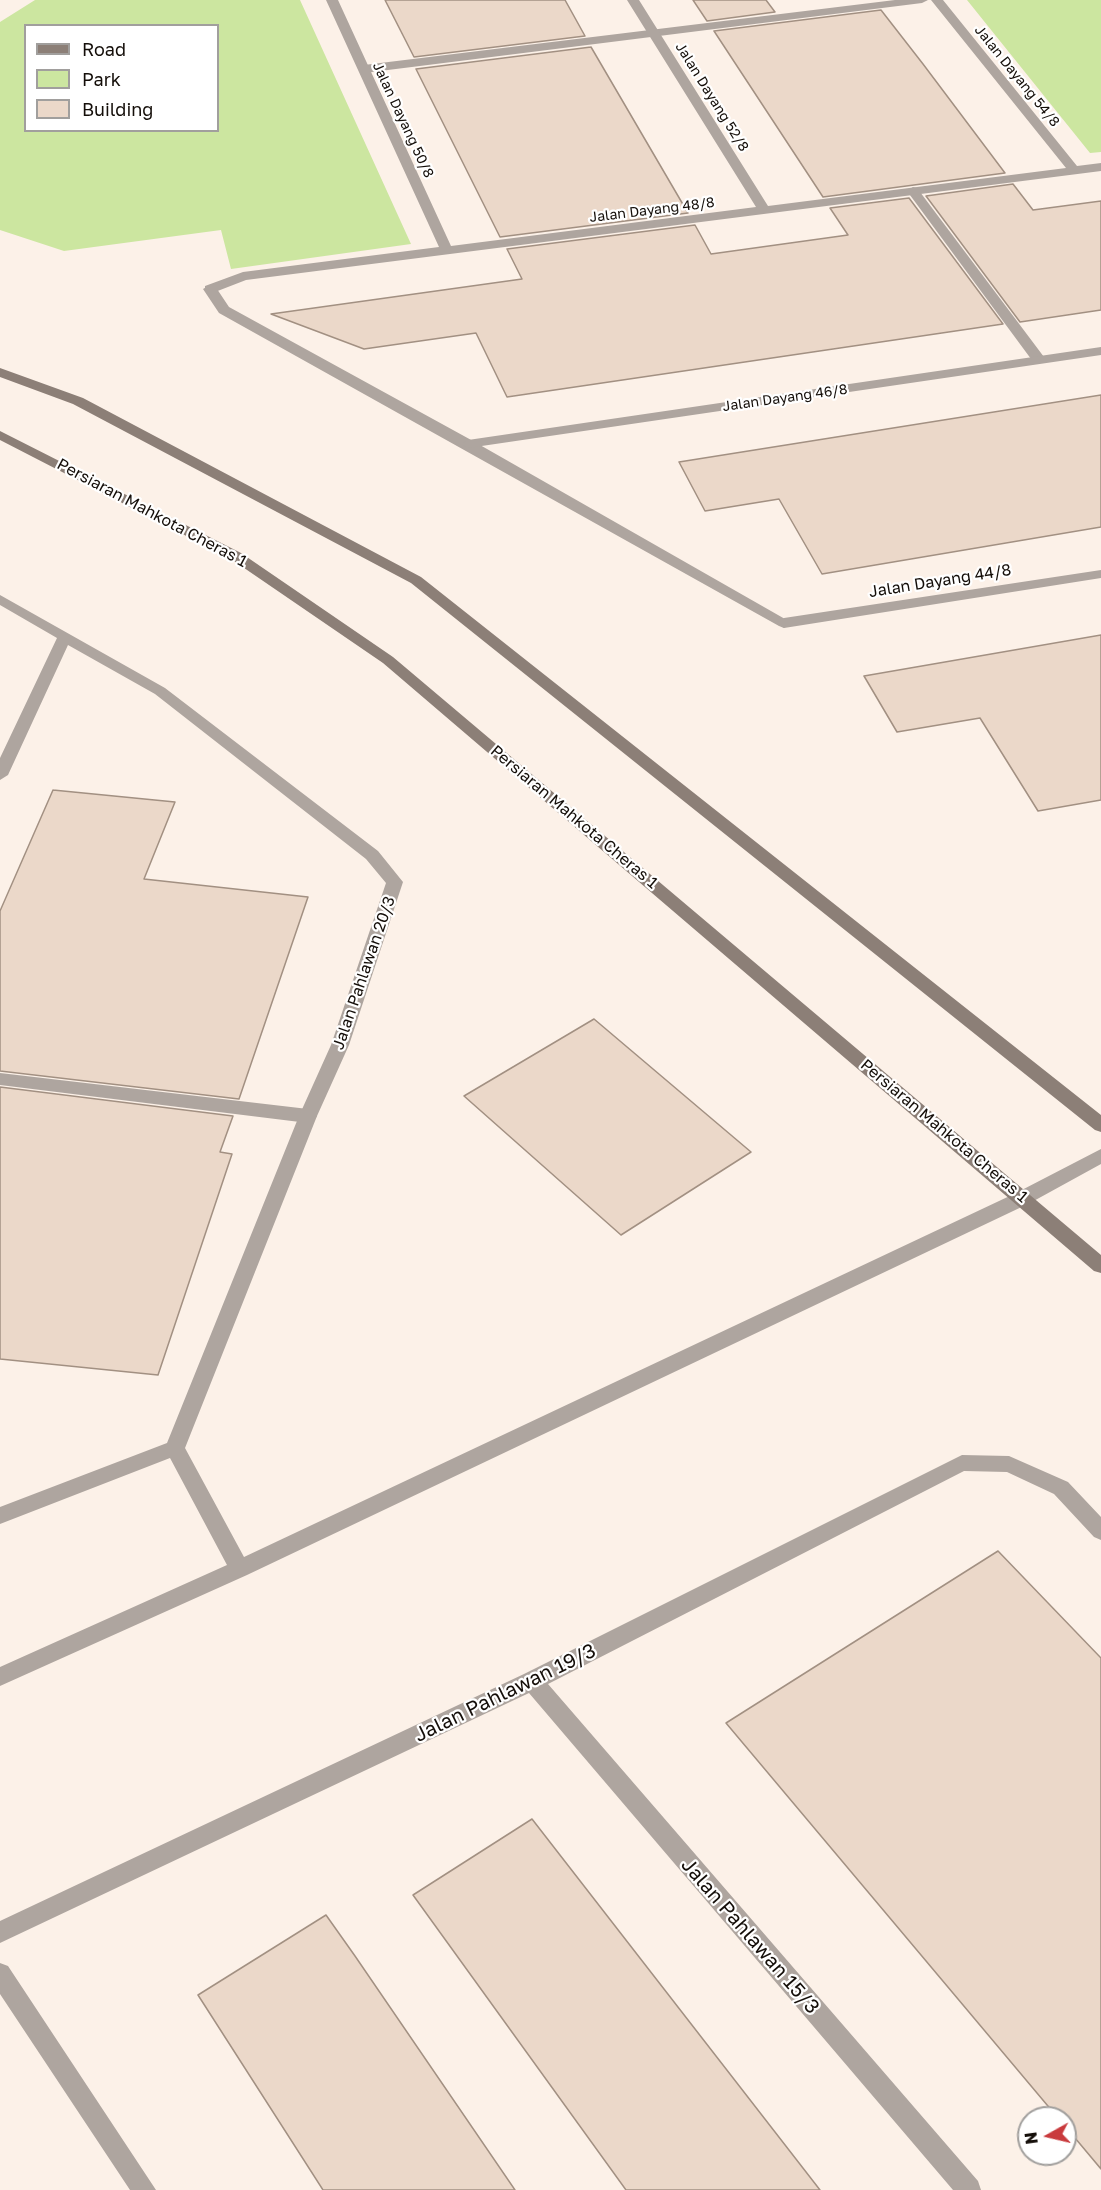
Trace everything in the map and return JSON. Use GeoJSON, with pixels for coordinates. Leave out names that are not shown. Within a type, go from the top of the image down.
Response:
{"type":"FeatureCollection","features":[{"type":"Feature","properties":{"kind":"main road"},"geometry":{"type":"LineString","coordinates":[[0,372],[78,400],[416,580],[1101,1125]]}},
{"type":"Feature","properties":{"kind":"main road","name":"Persiaran Mahkota Cheras 1"},"geometry":{"type":"LineString","coordinates":[[0,435],[236,556],[388,660],[1101,1266]]}},
{"type":"Feature","properties":{"kind":"street","name":"Jalan Dayang 50/8"},"geometry":{"type":"LineString","coordinates":[[332,0],[448,252]]}},
{"type":"Feature","properties":{"kind":"street","name":"Jalan Dayang 52/8"},"geometry":{"type":"LineString","coordinates":[[633,0],[765,211]]}},
{"type":"Feature","properties":{"kind":"street"},"geometry":{"type":"LineString","coordinates":[[364,69],[922,0]]}},
{"type":"Feature","properties":{"kind":"street","name":"Jalan Dayang 54/8"},"geometry":{"type":"LineString","coordinates":[[937,0],[1074,170]]}},
{"type":"Feature","properties":{"kind":"street","name":"Jalan Dayang 48/8"},"geometry":{"type":"LineString","coordinates":[[468,444],[224,310],[210,290],[243,276],[448,252],[1101,167]]}},
{"type":"Feature","properties":{"kind":"street"},"geometry":{"type":"LineString","coordinates":[[913,191],[1039,360]]}},
{"type":"Feature","properties":{"kind":"street","name":"Jalan Dayang 46/8"},"geometry":{"type":"LineString","coordinates":[[468,444],[1101,351]]}},
{"type":"Feature","properties":{"kind":"street","name":"Jalan Dayang 44/8"},"geometry":{"type":"LineString","coordinates":[[468,444],[784,624],[1101,574]]}},
{"type":"Feature","properties":{"kind":"street","name":"Jalan Pahlawan 20/3"},"geometry":{"type":"LineString","coordinates":[[0,599],[159,691],[372,855],[395,882],[340,1045],[308,1116],[176,1448]]}},
{"type":"Feature","properties":{"kind":"street"},"geometry":{"type":"LineString","coordinates":[[0,775],[64,638]]}},
{"type":"Feature","properties":{"kind":"street"},"geometry":{"type":"LineString","coordinates":[[0,1079],[308,1116]]}},
{"type":"Feature","properties":{"kind":"street"},"geometry":{"type":"LineString","coordinates":[[0,1677],[240,1569],[1023,1198],[1101,1156]]}},
{"type":"Feature","properties":{"kind":"street"},"geometry":{"type":"LineString","coordinates":[[0,1516],[176,1448],[240,1569]]}},
{"type":"Feature","properties":{"kind":"street","name":"Jalan Pahlawan 19/3"},"geometry":{"type":"LineString","coordinates":[[0,1932],[532,1681],[962,1462],[1009,1464],[1061,1488],[1101,1531]]}},
{"type":"Feature","properties":{"kind":"street","name":"Jalan Pahlawan 15/3"},"geometry":{"type":"LineString","coordinates":[[532,1681],[969,2190]]}},
{"type":"Feature","properties":{"kind":"street"},"geometry":{"type":"LineString","coordinates":[[0,1974],[144,2190]]}},
{"type":"Feature","properties":{"kind":"green space"},"geometry":{"type":"Polygon","coordinates":[[[35,0],[300,0],[411,244],[231,269],[221,230],[64,251],[0,230],[0,22],[35,0]]]}},
{"type":"Feature","properties":{"kind":"green space"},"geometry":{"type":"Polygon","coordinates":[[[967,0],[1101,0],[1101,152],[1090,153],[967,0]]]}},
{"type":"Feature","properties":{"kind":"building"},"geometry":{"type":"Polygon","coordinates":[[[385,0],[565,0],[585,36],[414,57],[385,0]]]}},
{"type":"Feature","properties":{"kind":"building"},"geometry":{"type":"Polygon","coordinates":[[[693,0],[766,0],[775,12],[707,21],[693,0]]]}},
{"type":"Feature","properties":{"kind":"building"},"geometry":{"type":"Polygon","coordinates":[[[881,10],[1005,173],[823,197],[714,31],[881,10]]]}},
{"type":"Feature","properties":{"kind":"building"},"geometry":{"type":"Polygon","coordinates":[[[591,47],[688,213],[500,237],[416,69],[591,47]]]}},
{"type":"Feature","properties":{"kind":"building"},"geometry":{"type":"Polygon","coordinates":[[[1013,184],[1033,210],[1101,201],[1101,310],[1020,322],[926,196],[1013,184]]]}},
{"type":"Feature","properties":{"kind":"building"},"geometry":{"type":"Polygon","coordinates":[[[909,198],[1003,324],[507,397],[476,333],[364,349],[271,314],[522,279],[507,249],[695,225],[711,254],[848,235],[830,208],[909,198]]]}},
{"type":"Feature","properties":{"kind":"building"},"geometry":{"type":"Polygon","coordinates":[[[1101,395],[1101,527],[822,574],[779,499],[705,511],[679,462],[1101,395]]]}},
{"type":"Feature","properties":{"kind":"building"},"geometry":{"type":"Polygon","coordinates":[[[1101,635],[1101,800],[1038,811],[980,718],[897,732],[864,676],[1101,635]]]}},
{"type":"Feature","properties":{"kind":"building"},"geometry":{"type":"Polygon","coordinates":[[[53,790],[175,802],[144,879],[308,897],[239,1099],[0,1071],[0,911],[53,790]]]}},
{"type":"Feature","properties":{"kind":"building"},"geometry":{"type":"Polygon","coordinates":[[[594,1019],[751,1152],[621,1235],[464,1096],[594,1019]]]}},
{"type":"Feature","properties":{"kind":"building"},"geometry":{"type":"Polygon","coordinates":[[[0,1087],[233,1116],[220,1152],[232,1154],[158,1375],[0,1359],[0,1087]]]}},
{"type":"Feature","properties":{"kind":"building"},"geometry":{"type":"Polygon","coordinates":[[[998,1551],[1101,1658],[1101,2169],[1077,2140],[1077,2106],[1048,2106],[726,1723],[998,1551]]]}},
{"type":"Feature","properties":{"kind":"building"},"geometry":{"type":"Polygon","coordinates":[[[532,1819],[820,2190],[626,2190],[413,1895],[532,1819]]]}},
{"type":"Feature","properties":{"kind":"building"},"geometry":{"type":"Polygon","coordinates":[[[326,1915],[515,2190],[323,2190],[198,1995],[326,1915]]]}}]}
